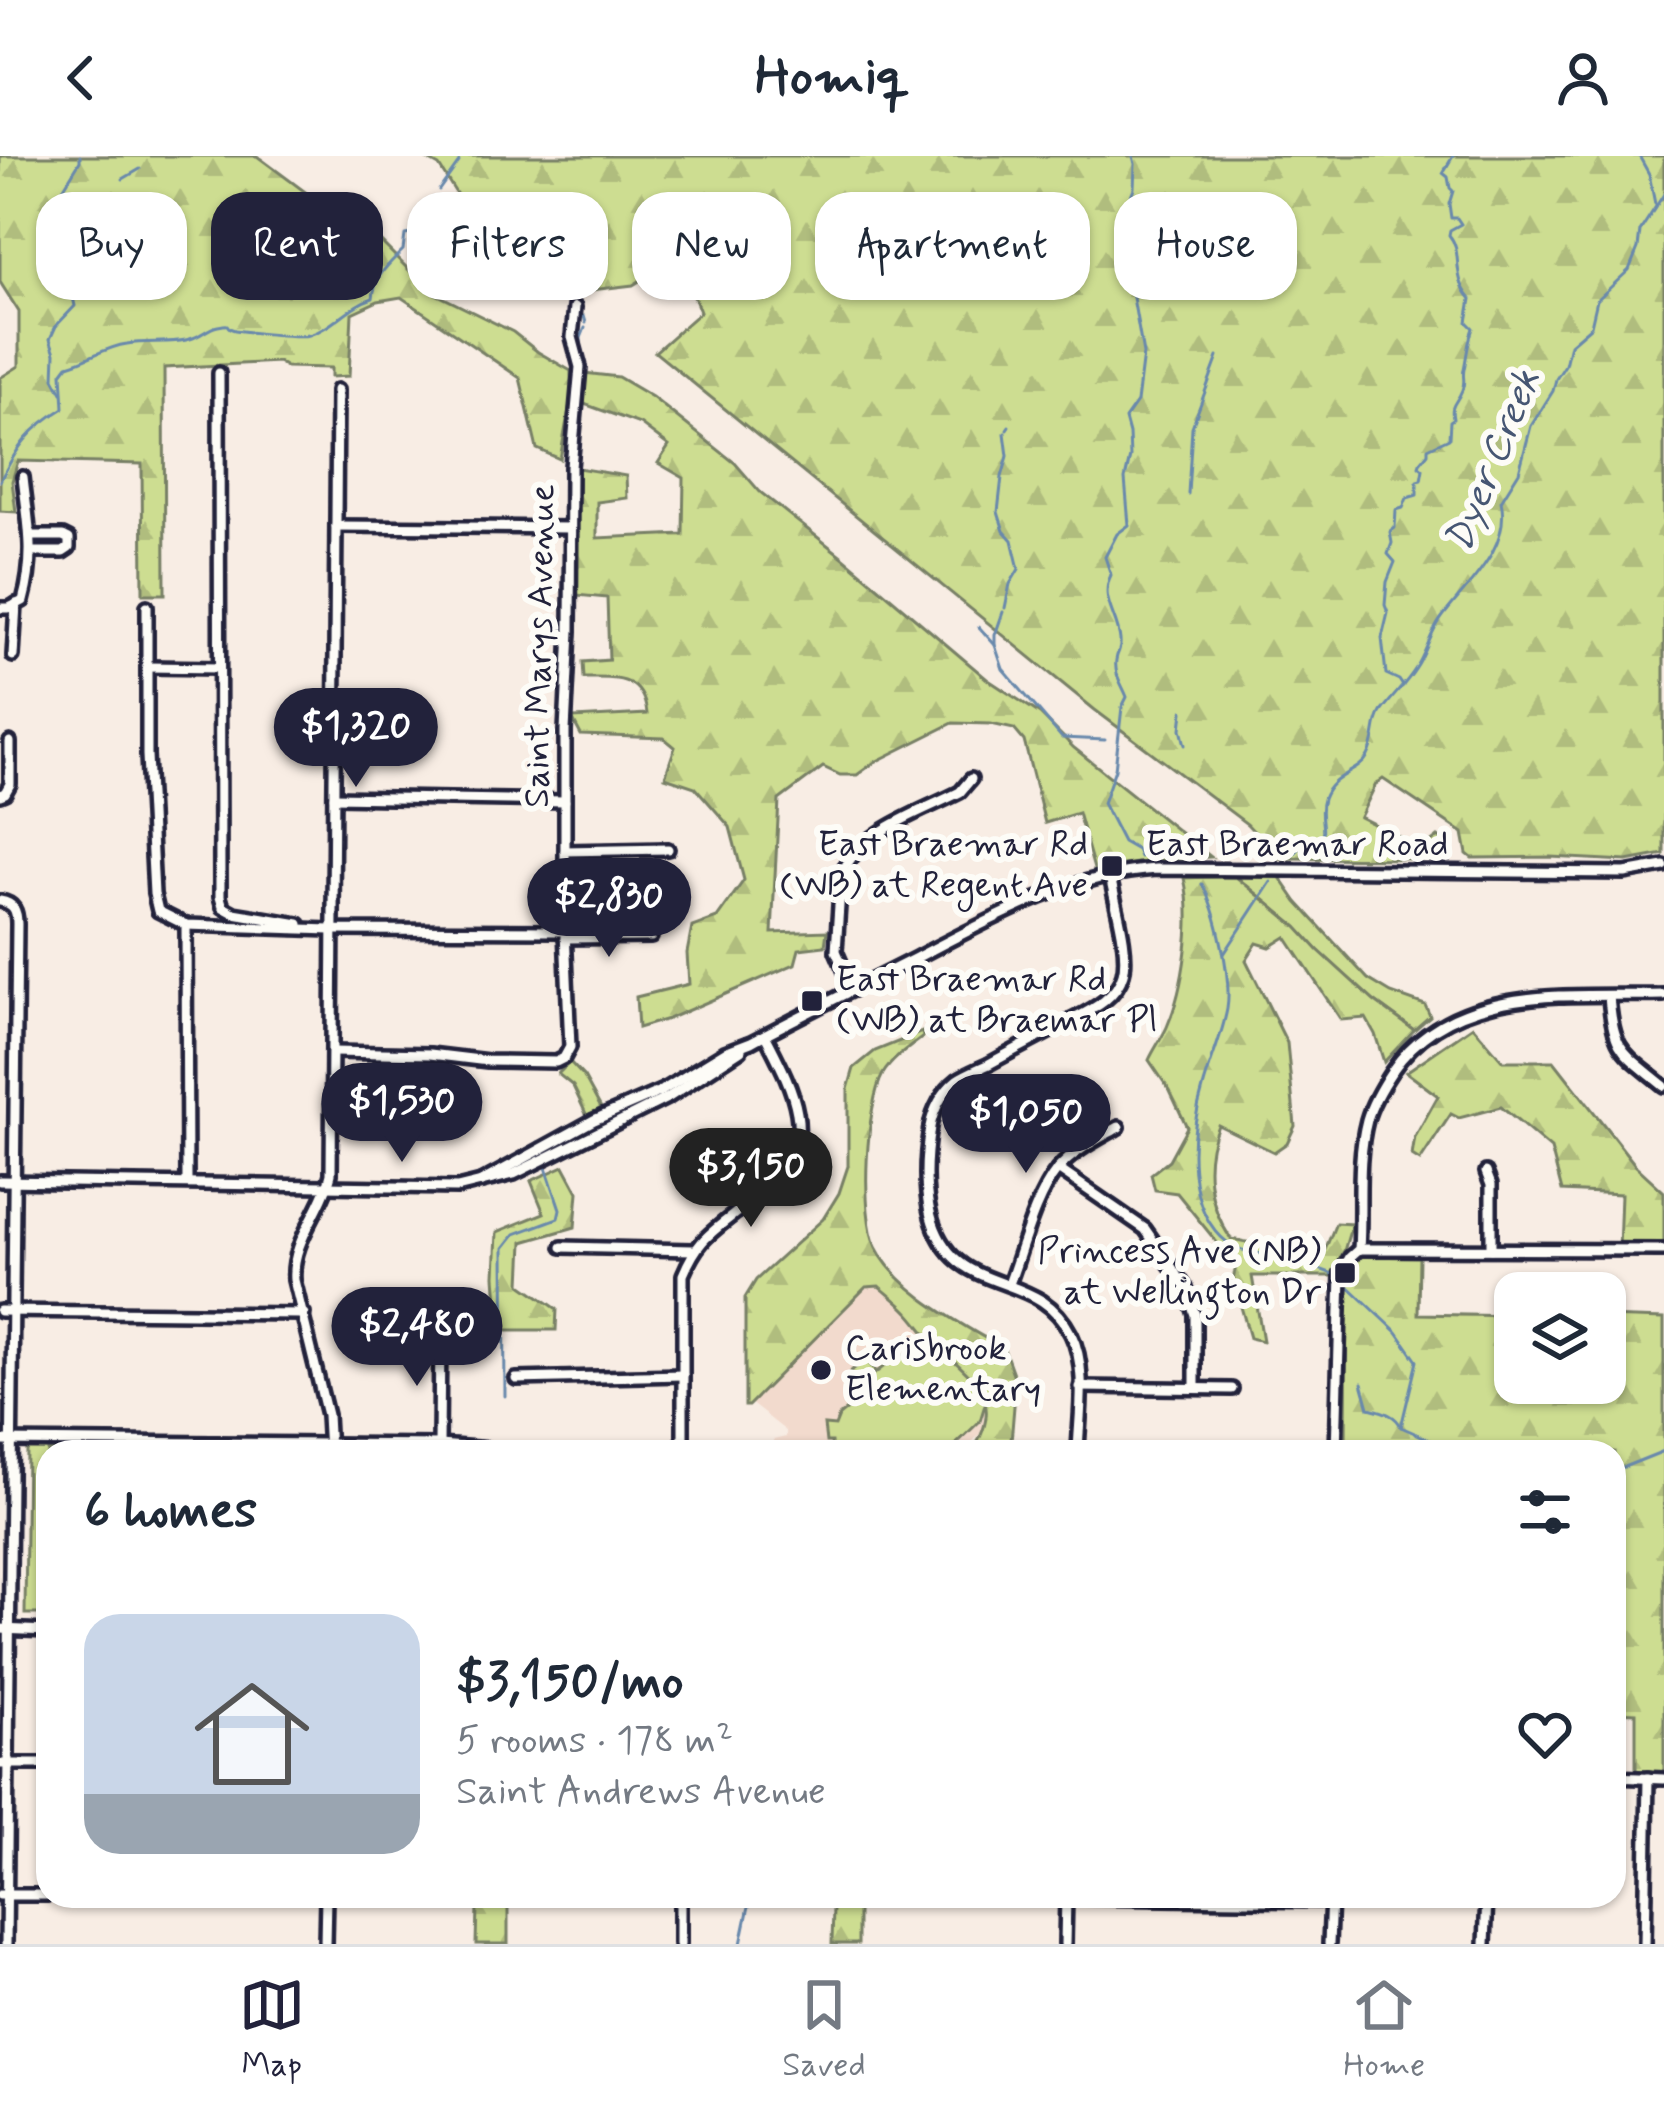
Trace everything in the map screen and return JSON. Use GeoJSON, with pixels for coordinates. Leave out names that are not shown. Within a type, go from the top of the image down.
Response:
{"type":"FeatureCollection","features":[{"type":"Feature","properties":{"kind":"street","name":"Saint Marys Avenue"},"geometry":{"type":"LineString","coordinates":[[333,1052],[556,1062],[564,1058],[571,1042],[565,801],[571,467],[580,367],[572,337],[575,307]]}},
{"type":"Feature","properties":{"kind":"street"},"geometry":{"type":"LineString","coordinates":[[219,374],[220,897],[223,907],[234,914],[326,929]]}},
{"type":"Feature","properties":{"kind":"street"},"geometry":{"type":"LineString","coordinates":[[328,1440],[327,1415],[292,1264],[328,1185],[333,1052],[326,929],[334,797],[337,390]]}},
{"type":"Feature","properties":{"kind":"street"},"geometry":{"type":"LineString","coordinates":[[0,608],[23,601],[32,553],[23,477]]}},
{"type":"Feature","properties":{"kind":"street"},"geometry":{"type":"LineString","coordinates":[[336,526],[570,528]]}},
{"type":"Feature","properties":{"kind":"street"},"geometry":{"type":"LineString","coordinates":[[32,536],[70,539],[63,552],[32,553]]}},
{"type":"Feature","properties":{"kind":"street"},"geometry":{"type":"LineString","coordinates":[[14,656],[16,604]]}},
{"type":"Feature","properties":{"kind":"street"},"geometry":{"type":"LineString","coordinates":[[147,606],[147,755],[158,911],[186,925],[652,937]]}},
{"type":"Feature","properties":{"kind":"street"},"geometry":{"type":"LineString","coordinates":[[147,667],[219,668]]}},
{"type":"Feature","properties":{"kind":"street"},"geometry":{"type":"LineString","coordinates":[[0,796],[10,784],[10,742]]}},
{"type":"Feature","properties":{"kind":"street"},"geometry":{"type":"LineString","coordinates":[[853,990],[836,951],[841,875],[850,856],[865,841],[960,792],[971,779]]}},
{"type":"Feature","properties":{"kind":"street"},"geometry":{"type":"LineString","coordinates":[[334,797],[565,801]]}},
{"type":"Feature","properties":{"kind":"street"},"geometry":{"type":"LineString","coordinates":[[855,829],[865,841]]}},
{"type":"Feature","properties":{"kind":"street"},"geometry":{"type":"LineString","coordinates":[[565,851],[668,849]]}},
{"type":"Feature","properties":{"kind":"street","name":"East Braemar Road"},"geometry":{"type":"LineString","coordinates":[[0,1181],[443,1189],[481,1182],[594,1120],[663,1090],[725,1052],[1033,898],[1110,875],[1156,869],[1625,872],[1664,866]]}},
{"type":"Feature","properties":{"kind":"street"},"geometry":{"type":"LineString","coordinates":[[1078,1440],[1079,1361],[1073,1338],[1060,1316],[1036,1295],[974,1272],[938,1241],[927,1190],[929,1132],[933,1112],[955,1082],[1096,1008],[1118,987],[1124,955],[1110,875]]}},
{"type":"Feature","properties":{"kind":"street"},"geometry":{"type":"LineString","coordinates":[[0,902],[8,902],[17,916],[13,1442],[4,1629],[6,1944]]}},
{"type":"Feature","properties":{"kind":"street"},"geometry":{"type":"LineString","coordinates":[[186,925],[187,1183]]}},
{"type":"Feature","properties":{"kind":"street"},"geometry":{"type":"LineString","coordinates":[[1359,1249],[1367,1120],[1384,1083],[1416,1043],[1463,1012],[1500,1001],[1664,995]]}},
{"type":"Feature","properties":{"kind":"street"},"geometry":{"type":"LineString","coordinates":[[1610,996],[1611,1027],[1618,1046],[1664,1086]]}},
{"type":"Feature","properties":{"kind":"street"},"geometry":{"type":"LineString","coordinates":[[683,1440],[683,1275],[693,1250],[779,1179],[799,1129],[795,1097],[765,1035]]}},
{"type":"Feature","properties":{"kind":"street"},"geometry":{"type":"LineString","coordinates":[[0,1049],[16,1049]]}},
{"type":"Feature","properties":{"kind":"street"},"geometry":{"type":"LineString","coordinates":[[1009,1284],[1046,1186],[1069,1159],[1119,1126]]}},
{"type":"Feature","properties":{"kind":"street"},"geometry":{"type":"LineString","coordinates":[[1058,1169],[1145,1229],[1186,1288],[1195,1315],[1196,1388]]}},
{"type":"Feature","properties":{"kind":"street"},"geometry":{"type":"LineString","coordinates":[[1486,1172],[1491,1184],[1491,1249]]}},
{"type":"Feature","properties":{"kind":"street"},"geometry":{"type":"LineString","coordinates":[[562,1246],[693,1250]]}},
{"type":"Feature","properties":{"kind":"street"},"geometry":{"type":"LineString","coordinates":[[1336,1440],[1341,1274],[1359,1249],[1664,1250]]}},
{"type":"Feature","properties":{"kind":"street"},"geometry":{"type":"LineString","coordinates":[[0,1311],[304,1314]]}},
{"type":"Feature","properties":{"kind":"street"},"geometry":{"type":"LineString","coordinates":[[439,1440],[440,1333]]}},
{"type":"Feature","properties":{"kind":"street"},"geometry":{"type":"LineString","coordinates":[[516,1379],[683,1376]]}},
{"type":"Feature","properties":{"kind":"street"},"geometry":{"type":"LineString","coordinates":[[1080,1387],[1232,1389]]}},
{"type":"Feature","properties":{"kind":"street"},"geometry":{"type":"LineString","coordinates":[[0,1441],[36,1443]]}},
{"type":"Feature","properties":{"kind":"street"},"geometry":{"type":"LineString","coordinates":[[4,1629],[36,1630]]}},
{"type":"Feature","properties":{"kind":"street"},"geometry":{"type":"LineString","coordinates":[[4,1764],[36,1764]]}},
{"type":"Feature","properties":{"kind":"street"},"geometry":{"type":"LineString","coordinates":[[1626,1777],[1664,1779]]}},
{"type":"Feature","properties":{"kind":"street"},"geometry":{"type":"LineString","coordinates":[[1645,1944],[1648,1778]]}},
{"type":"Feature","properties":{"kind":"street"},"geometry":{"type":"LineString","coordinates":[[3,1895],[36,1895]]}},
{"type":"Feature","properties":{"kind":"street"},"geometry":{"type":"LineString","coordinates":[[325,1944],[326,1908]]}},
{"type":"Feature","properties":{"kind":"street"},"geometry":{"type":"LineString","coordinates":[[680,1908],[680,1944]]}},
{"type":"Feature","properties":{"kind":"street"},"geometry":{"type":"LineString","coordinates":[[1065,1944],[1066,1908]]}},
{"type":"Feature","properties":{"kind":"street"},"geometry":{"type":"LineString","coordinates":[[1329,1944],[1331,1908]]}},
{"type":"Feature","properties":{"kind":"street"},"geometry":{"type":"LineString","coordinates":[[1485,1944],[1486,1908]]}},
{"type":"Feature","properties":{"kind":"shaded area"},"geometry":{"type":"Polygon","coordinates":[[[875,1279],[991,1384],[996,1418],[974,1440],[773,1440],[786,1437],[786,1431],[749,1402],[875,1279]]]}},
{"type":"Feature","properties":{"kind":"green space"},"geometry":{"type":"Polygon","coordinates":[[[0,156],[257,156],[305,192],[211,192],[211,300],[383,300],[383,244],[407,268],[407,300],[448,300],[513,332],[571,371],[560,459],[537,449],[520,378],[401,297],[352,313],[349,376],[331,377],[331,368],[286,367],[278,362],[164,368],[165,594],[143,594],[142,464],[18,461],[12,481],[16,512],[0,511],[0,378],[19,366],[19,312],[0,282],[0,156]]]}},
{"type":"Feature","properties":{"kind":"green space"},"geometry":{"type":"Polygon","coordinates":[[[421,156],[1664,156],[1664,854],[1627,861],[1472,858],[1463,833],[1383,779],[1360,817],[1419,847],[1438,837],[1442,840],[1438,859],[1279,858],[1247,824],[1095,710],[655,352],[700,312],[695,300],[791,300],[791,192],[632,192],[632,285],[608,288],[608,192],[455,192],[439,166],[421,156]]]}},
{"type":"Feature","properties":{"kind":"green space"},"geometry":{"type":"Polygon","coordinates":[[[584,373],[618,377],[652,397],[987,679],[1040,714],[1074,748],[1211,857],[1094,869],[1078,813],[1045,823],[1024,741],[1014,729],[953,723],[857,775],[840,775],[823,767],[779,800],[772,933],[827,931],[825,946],[799,949],[795,964],[638,1028],[636,997],[689,984],[687,953],[692,927],[717,918],[744,880],[730,827],[695,787],[665,777],[675,747],[664,738],[581,735],[572,718],[647,714],[634,685],[584,678],[583,662],[609,660],[607,598],[576,595],[578,468],[626,476],[627,498],[597,502],[597,538],[683,534],[684,478],[658,463],[669,446],[640,424],[584,404],[584,373]]]}},
{"type":"Feature","properties":{"kind":"green space"},"geometry":{"type":"Polygon","coordinates":[[[1235,876],[1279,876],[1368,979],[1425,1005],[1430,1016],[1414,1030],[1374,1001],[1235,876]]]}},
{"type":"Feature","properties":{"kind":"green space"},"geometry":{"type":"Polygon","coordinates":[[[1235,876],[1374,1001],[1414,1030],[1384,1062],[1366,1018],[1341,1020],[1286,937],[1270,947],[1257,943],[1246,960],[1287,1043],[1295,1126],[1287,1143],[1274,1152],[1218,1125],[1209,1169],[1217,1212],[1231,1239],[1291,1251],[1325,1250],[1336,1223],[1352,1224],[1331,1276],[1252,1276],[1263,1341],[1250,1338],[1233,1279],[1236,1266],[1177,1193],[1155,1190],[1151,1174],[1169,1160],[1187,1127],[1149,1060],[1167,1027],[1182,973],[1188,913],[1184,878],[1235,876]]]}},
{"type":"Feature","properties":{"kind":"green space"},"geometry":{"type":"Polygon","coordinates":[[[1473,1026],[1503,1061],[1554,1061],[1636,1166],[1664,1192],[1664,1251],[1619,1249],[1621,1194],[1562,1191],[1551,1149],[1501,1107],[1459,1118],[1451,1114],[1420,1161],[1412,1156],[1415,1137],[1438,1096],[1406,1072],[1473,1026]]]}},
{"type":"Feature","properties":{"kind":"green space"},"geometry":{"type":"Polygon","coordinates":[[[922,1032],[923,1037],[883,1074],[872,1109],[868,1211],[876,1247],[915,1292],[1004,1349],[1016,1382],[1011,1440],[978,1440],[986,1416],[980,1389],[879,1286],[866,1287],[745,1406],[745,1298],[756,1280],[823,1219],[839,1193],[848,1166],[848,1089],[854,1068],[875,1051],[922,1032]]]}},
{"type":"Feature","properties":{"kind":"green space"},"geometry":{"type":"Polygon","coordinates":[[[570,1062],[601,1108],[587,1116],[573,1086],[558,1074],[570,1062]]]}},
{"type":"Feature","properties":{"kind":"green space"},"geometry":{"type":"Polygon","coordinates":[[[564,1166],[578,1192],[575,1227],[523,1242],[521,1284],[557,1309],[556,1330],[499,1330],[497,1232],[544,1213],[531,1181],[564,1166]]]}},
{"type":"Feature","properties":{"kind":"green space"},"geometry":{"type":"Polygon","coordinates":[[[1361,1256],[1419,1257],[1418,1314],[1494,1316],[1494,1404],[1626,1404],[1626,1318],[1664,1319],[1664,1776],[1636,1775],[1636,1713],[1626,1713],[1626,1440],[1346,1440],[1347,1274],[1361,1256]]]}},
{"type":"Feature","properties":{"kind":"green space"},"geometry":{"type":"Polygon","coordinates":[[[926,1341],[970,1371],[988,1395],[980,1421],[960,1440],[826,1440],[824,1425],[835,1426],[839,1416],[866,1394],[850,1372],[865,1359],[875,1370],[873,1375],[902,1352],[909,1360],[926,1341]]]}},
{"type":"Feature","properties":{"kind":"green space"},"geometry":{"type":"Polygon","coordinates":[[[27,1449],[36,1449],[36,1614],[25,1614],[27,1449]]]}},
{"type":"Feature","properties":{"kind":"green space"},"geometry":{"type":"Polygon","coordinates":[[[477,1908],[508,1908],[508,1944],[476,1944],[477,1908]]]}},
{"type":"Feature","properties":{"kind":"green space"},"geometry":{"type":"Polygon","coordinates":[[[833,1908],[858,1909],[858,1944],[832,1944],[833,1908]]]}},
{"type":"Feature","properties":{"kind":"waterway"},"geometry":{"type":"LineString","coordinates":[[62,393],[54,378],[50,339],[75,306],[61,192],[80,156]]}},
{"type":"Feature","properties":{"kind":"waterway"},"geometry":{"type":"LineString","coordinates":[[1133,156],[1132,292],[1143,354],[1137,402],[1125,419],[1129,525],[1117,534],[1105,557],[1111,575],[1108,600],[1120,640],[1116,670],[1127,697],[1115,769],[1103,803],[1123,842],[1140,857]]}},
{"type":"Feature","properties":{"kind":"waterway"},"geometry":{"type":"LineString","coordinates":[[1403,686],[1386,674],[1382,638],[1388,613],[1387,582],[1395,562],[1388,554],[1390,532],[1395,528],[1396,510],[1417,495],[1423,469],[1419,466],[1428,448],[1449,438],[1473,328],[1467,322],[1471,299],[1461,281],[1449,235],[1461,224],[1451,218],[1453,191],[1443,173],[1453,156]]}},
{"type":"Feature","properties":{"kind":"waterway"},"geometry":{"type":"LineString","coordinates":[[1639,156],[1649,174],[1655,204]]}},
{"type":"Feature","properties":{"kind":"waterway"},"geometry":{"type":"LineString","coordinates":[[439,190],[459,162]]}},
{"type":"Feature","properties":{"kind":"waterway"},"geometry":{"type":"LineString","coordinates":[[123,179],[140,169]]}},
{"type":"Feature","properties":{"kind":"waterway","name":"Dyer Creek"},"geometry":{"type":"LineString","coordinates":[[1293,855],[1319,841],[1327,791],[1368,756],[1381,712],[1412,674],[1437,625],[1493,550],[1503,518],[1501,501],[1519,472],[1531,426],[1553,391],[1570,344],[1591,326],[1597,300],[1629,270],[1640,231],[1664,194]]}},
{"type":"Feature","properties":{"kind":"waterway"},"geometry":{"type":"LineString","coordinates":[[0,481],[26,439],[64,408],[62,373],[68,365],[119,346],[186,340],[223,325],[284,335],[318,332],[373,298],[379,277],[403,250],[407,235]]}},
{"type":"Feature","properties":{"kind":"waterway"},"geometry":{"type":"LineString","coordinates":[[584,316],[586,323]]}},
{"type":"Feature","properties":{"kind":"waterway"},"geometry":{"type":"LineString","coordinates":[[582,355],[585,328]]}},
{"type":"Feature","properties":{"kind":"waterway"},"geometry":{"type":"LineString","coordinates":[[1188,494],[1192,427],[1218,357]]}},
{"type":"Feature","properties":{"kind":"waterway"},"geometry":{"type":"LineString","coordinates":[[1005,433],[1008,456],[998,512],[1019,569],[1005,608]]}},
{"type":"Feature","properties":{"kind":"waterway"},"geometry":{"type":"LineString","coordinates":[[995,645],[1003,612]]}},
{"type":"Feature","properties":{"kind":"waterway"},"geometry":{"type":"LineString","coordinates":[[979,627],[995,645],[1003,669],[1062,738],[1105,740]]}},
{"type":"Feature","properties":{"kind":"waterway"},"geometry":{"type":"LineString","coordinates":[[1183,711],[1185,745]]}},
{"type":"Feature","properties":{"kind":"waterway"},"geometry":{"type":"LineString","coordinates":[[1224,954],[1271,882]]}},
{"type":"Feature","properties":{"kind":"waterway"},"geometry":{"type":"LineString","coordinates":[[1202,884],[1222,945],[1228,996],[1195,1127],[1197,1191],[1214,1229],[1234,1247],[1333,1274]]}},
{"type":"Feature","properties":{"kind":"waterway"},"geometry":{"type":"LineString","coordinates":[[505,1396],[504,1248],[515,1234],[558,1218],[560,1209],[546,1167]]}},
{"type":"Feature","properties":{"kind":"waterway"},"geometry":{"type":"LineString","coordinates":[[1345,1283],[1397,1332],[1417,1361],[1401,1427],[1431,1440]]}},
{"type":"Feature","properties":{"kind":"waterway"},"geometry":{"type":"LineString","coordinates":[[1362,1383],[1369,1408],[1392,1416],[1401,1427]]}},
{"type":"Feature","properties":{"kind":"waterway"},"geometry":{"type":"LineString","coordinates":[[1626,1466],[1664,1451]]}},
{"type":"Feature","properties":{"kind":"waterway"},"geometry":{"type":"LineString","coordinates":[[741,1944],[749,1908]]}},
{"type":"Feature","properties":{"kind":"place","name":"East Braemar Rd (WB) at Regent Ave"},"geometry":{"type":"Point","coordinates":[1112,866]}},
{"type":"Feature","properties":{"kind":"place","name":"East Braemar Rd (WB) at Braemar Pl"},"geometry":{"type":"Point","coordinates":[812,1001]}},
{"type":"Feature","properties":{"kind":"place","name":"Princess Ave (NB) at Wellington Dr"},"geometry":{"type":"Point","coordinates":[1345,1273]}},
{"type":"Feature","properties":{"kind":"place","name":"Carisbrook Elementary"},"geometry":{"type":"Point","coordinates":[821,1370]}}]}
